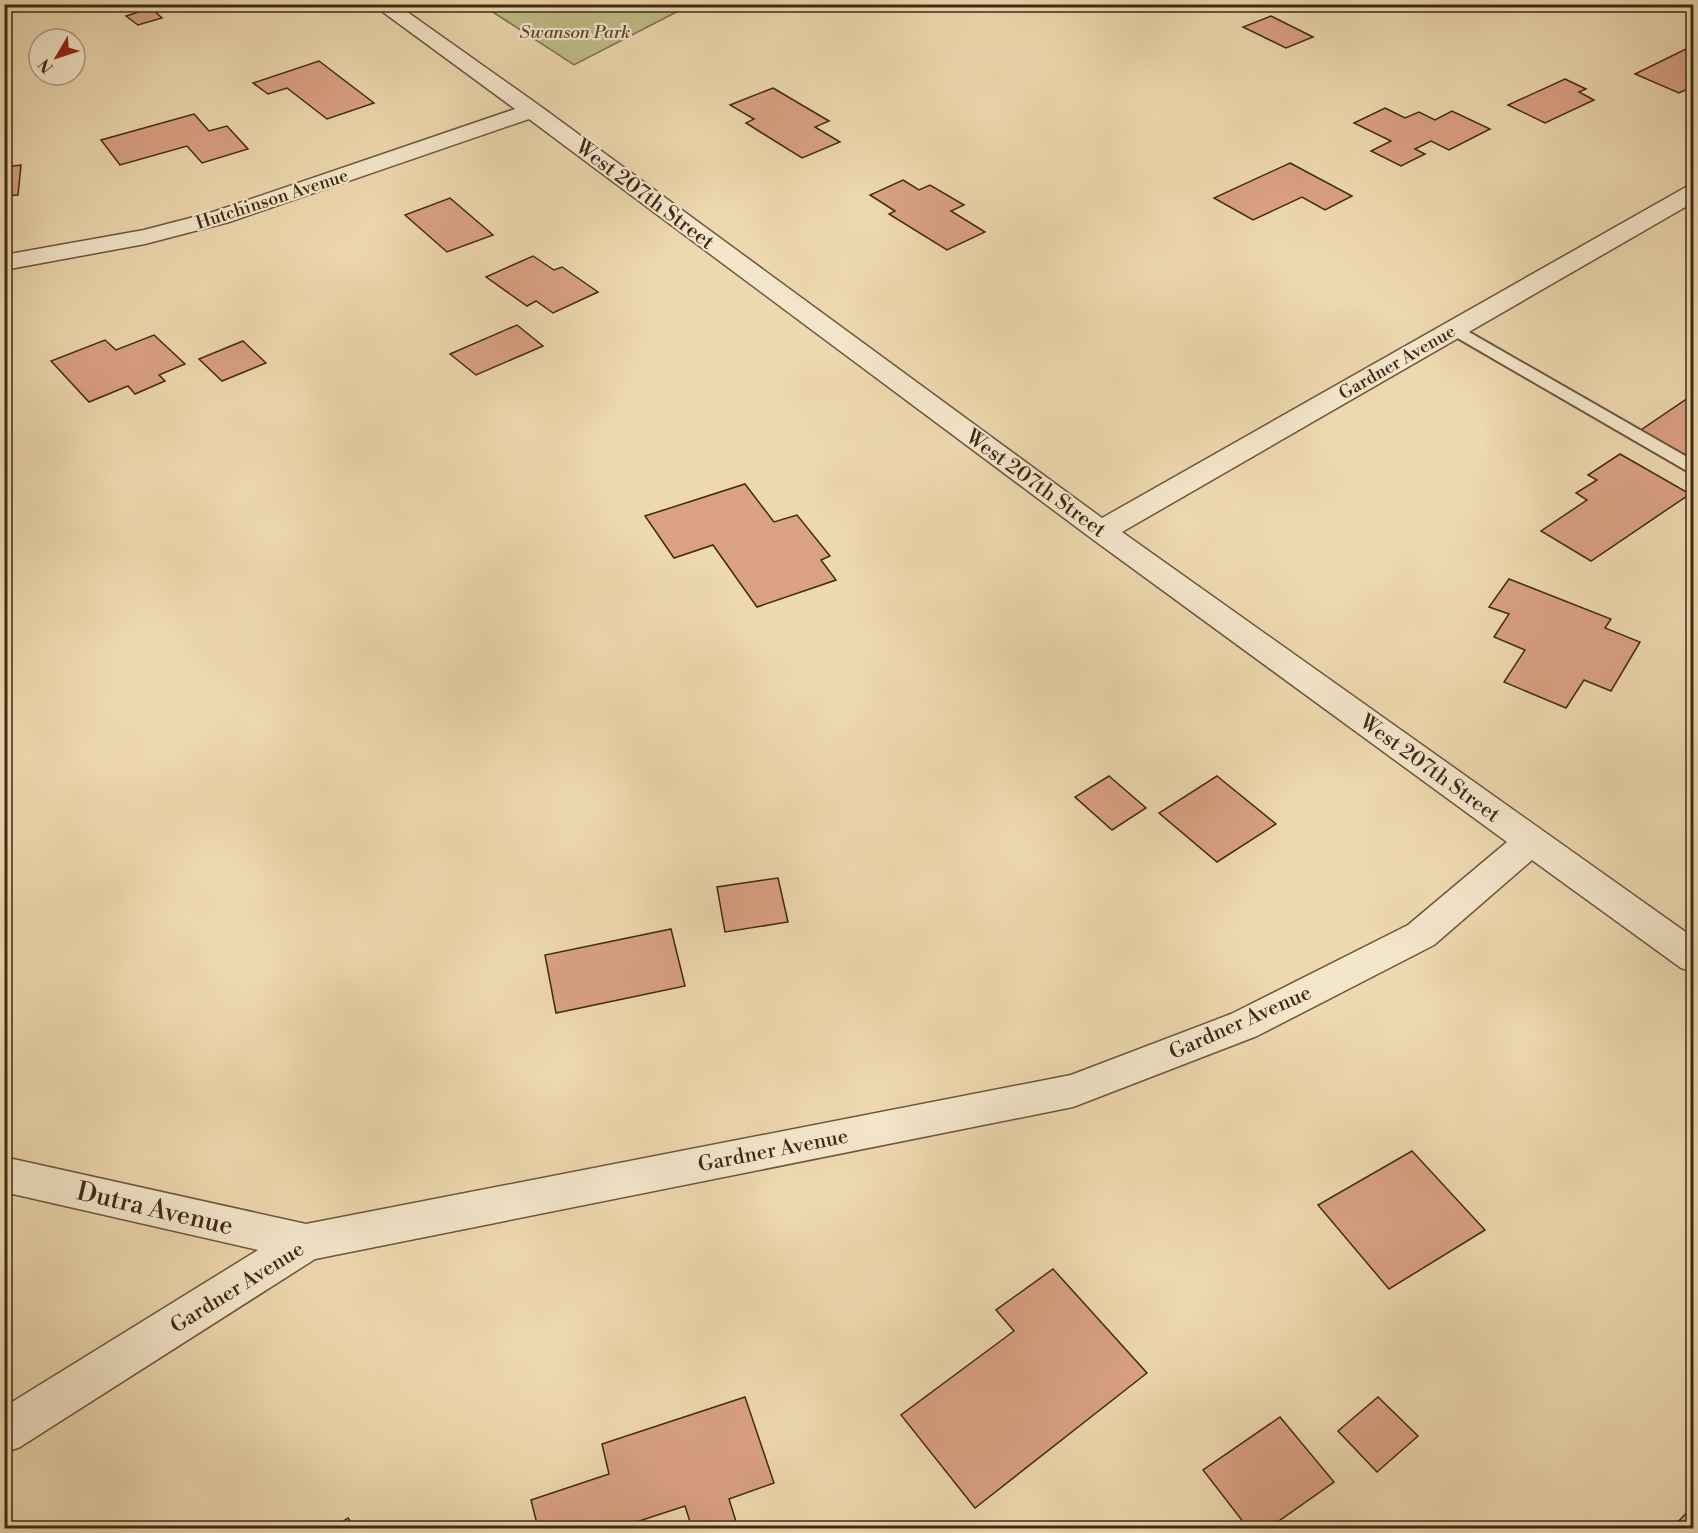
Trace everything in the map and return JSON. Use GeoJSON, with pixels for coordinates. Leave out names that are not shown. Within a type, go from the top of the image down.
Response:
{"type":"FeatureCollection","features":[{"type":"Feature","properties":{"kind":"street","name":"West 207th Street"},"geometry":{"type":"LineString","coordinates":[[382,4],[532,111],[1101,531],[1694,958]]}},
{"type":"Feature","properties":{"kind":"street","name":"Hutchinson Avenue"},"geometry":{"type":"LineString","coordinates":[[4,263],[145,237],[221,218],[532,111]]}},
{"type":"Feature","properties":{"kind":"street","name":"Gardner Avenue"},"geometry":{"type":"LineString","coordinates":[[1101,531],[1694,192]]}},
{"type":"Feature","properties":{"kind":"street","name":"Gardner Avenue"},"geometry":{"type":"LineString","coordinates":[[4,1432],[306,1242],[1073,1091],[1244,1025],[1421,935],[1531,841]]}},
{"type":"Feature","properties":{"kind":"street","name":"Dutra Avenue"},"geometry":{"type":"LineString","coordinates":[[4,1174],[306,1242]]}},
{"type":"Feature","properties":{"kind":"lane"},"geometry":{"type":"LineString","coordinates":[[1455,329],[1694,469]]}},
{"type":"Feature","properties":{"kind":"green space","name":"Swanson Park"},"geometry":{"type":"Polygon","coordinates":[[[482,5],[690,5],[574,65],[482,5]]]}},
{"type":"Feature","properties":{"kind":"building"},"geometry":{"type":"Polygon","coordinates":[[[151,8],[162,18],[138,25],[126,16],[151,8]]]}},
{"type":"Feature","properties":{"kind":"building"},"geometry":{"type":"Polygon","coordinates":[[[1271,16],[1313,37],[1286,48],[1243,27],[1271,16]]]}},
{"type":"Feature","properties":{"kind":"building"},"geometry":{"type":"Polygon","coordinates":[[[1690,47],[1694,48],[1694,86],[1679,93],[1635,74],[1690,47]]]}},
{"type":"Feature","properties":{"kind":"building"},"geometry":{"type":"Polygon","coordinates":[[[319,61],[374,103],[327,119],[287,88],[268,94],[253,83],[319,61]]]}},
{"type":"Feature","properties":{"kind":"building"},"geometry":{"type":"Polygon","coordinates":[[[1565,79],[1586,89],[1579,92],[1594,100],[1545,123],[1508,105],[1565,79]]]}},
{"type":"Feature","properties":{"kind":"building"},"geometry":{"type":"Polygon","coordinates":[[[773,88],[829,121],[815,127],[840,142],[802,158],[746,123],[754,119],[730,105],[773,88]]]}},
{"type":"Feature","properties":{"kind":"building"},"geometry":{"type":"Polygon","coordinates":[[[1385,108],[1405,118],[1419,112],[1435,120],[1452,111],[1490,129],[1449,150],[1431,141],[1415,149],[1425,154],[1401,166],[1371,151],[1391,141],[1354,123],[1385,108]]]}},
{"type":"Feature","properties":{"kind":"building"},"geometry":{"type":"Polygon","coordinates":[[[194,114],[209,131],[227,126],[248,149],[202,163],[187,146],[120,165],[101,140],[194,114]]]}},
{"type":"Feature","properties":{"kind":"building"},"geometry":{"type":"Polygon","coordinates":[[[1290,163],[1352,196],[1325,210],[1302,197],[1253,220],[1214,198],[1290,163]]]}},
{"type":"Feature","properties":{"kind":"building"},"geometry":{"type":"Polygon","coordinates":[[[21,165],[18,195],[4,196],[4,167],[21,165]]]}},
{"type":"Feature","properties":{"kind":"building"},"geometry":{"type":"Polygon","coordinates":[[[903,180],[919,190],[930,185],[964,205],[951,211],[985,232],[947,250],[889,214],[895,211],[870,195],[903,180]]]}},
{"type":"Feature","properties":{"kind":"building"},"geometry":{"type":"Polygon","coordinates":[[[450,198],[493,235],[447,252],[405,215],[450,198]]]}},
{"type":"Feature","properties":{"kind":"building"},"geometry":{"type":"Polygon","coordinates":[[[533,256],[554,270],[562,267],[598,292],[553,313],[536,301],[527,306],[486,277],[533,256]]]}},
{"type":"Feature","properties":{"kind":"building"},"geometry":{"type":"Polygon","coordinates":[[[517,325],[543,346],[476,375],[450,354],[517,325]]]}},
{"type":"Feature","properties":{"kind":"building"},"geometry":{"type":"Polygon","coordinates":[[[154,335],[185,364],[159,375],[165,381],[135,394],[128,386],[89,402],[51,361],[105,340],[116,350],[154,335]]]}},
{"type":"Feature","properties":{"kind":"building"},"geometry":{"type":"Polygon","coordinates":[[[243,341],[266,363],[222,381],[199,359],[243,341]]]}},
{"type":"Feature","properties":{"kind":"building"},"geometry":{"type":"Polygon","coordinates":[[[1694,394],[1693,462],[1638,432],[1694,394]]]}},
{"type":"Feature","properties":{"kind":"building"},"geometry":{"type":"Polygon","coordinates":[[[1620,454],[1690,494],[1591,561],[1541,531],[1587,500],[1576,493],[1597,480],[1588,475],[1620,454]]]}},
{"type":"Feature","properties":{"kind":"building"},"geometry":{"type":"Polygon","coordinates":[[[745,484],[774,522],[797,515],[830,556],[821,560],[836,580],[757,607],[713,545],[674,558],[645,516],[745,484]]]}},
{"type":"Feature","properties":{"kind":"building"},"geometry":{"type":"Polygon","coordinates":[[[1509,579],[1611,619],[1605,628],[1640,642],[1611,691],[1584,680],[1566,708],[1504,682],[1525,650],[1494,637],[1509,614],[1489,607],[1509,579]]]}},
{"type":"Feature","properties":{"kind":"building"},"geometry":{"type":"Polygon","coordinates":[[[1109,776],[1146,808],[1112,830],[1075,797],[1109,776]]]}},
{"type":"Feature","properties":{"kind":"building"},"geometry":{"type":"Polygon","coordinates":[[[1217,776],[1276,824],[1217,862],[1159,813],[1217,776]]]}},
{"type":"Feature","properties":{"kind":"building"},"geometry":{"type":"Polygon","coordinates":[[[778,878],[788,922],[725,932],[717,887],[778,878]]]}},
{"type":"Feature","properties":{"kind":"building"},"geometry":{"type":"Polygon","coordinates":[[[671,929],[685,986],[556,1013],[545,955],[671,929]]]}},
{"type":"Feature","properties":{"kind":"building"},"geometry":{"type":"Polygon","coordinates":[[[1412,1151],[1485,1230],[1389,1289],[1318,1205],[1412,1151]]]}},
{"type":"Feature","properties":{"kind":"building"},"geometry":{"type":"Polygon","coordinates":[[[1053,1269],[1147,1373],[975,1508],[901,1415],[1014,1331],[996,1310],[1053,1269]]]}},
{"type":"Feature","properties":{"kind":"building"},"geometry":{"type":"Polygon","coordinates":[[[745,1397],[774,1483],[729,1499],[738,1528],[692,1528],[685,1506],[618,1528],[538,1528],[531,1500],[609,1474],[602,1444],[745,1397]]]}},
{"type":"Feature","properties":{"kind":"building"},"geometry":{"type":"Polygon","coordinates":[[[1378,1397],[1418,1436],[1377,1472],[1338,1431],[1378,1397]]]}},
{"type":"Feature","properties":{"kind":"building"},"geometry":{"type":"Polygon","coordinates":[[[1280,1417],[1334,1482],[1269,1528],[1248,1528],[1203,1470],[1280,1417]]]}},
{"type":"Feature","properties":{"kind":"building"},"geometry":{"type":"Polygon","coordinates":[[[1694,1505],[1694,1528],[1672,1528],[1694,1505]]]}},
{"type":"Feature","properties":{"kind":"building"},"geometry":{"type":"Polygon","coordinates":[[[348,1518],[355,1528],[333,1528],[348,1518]]]}}]}
